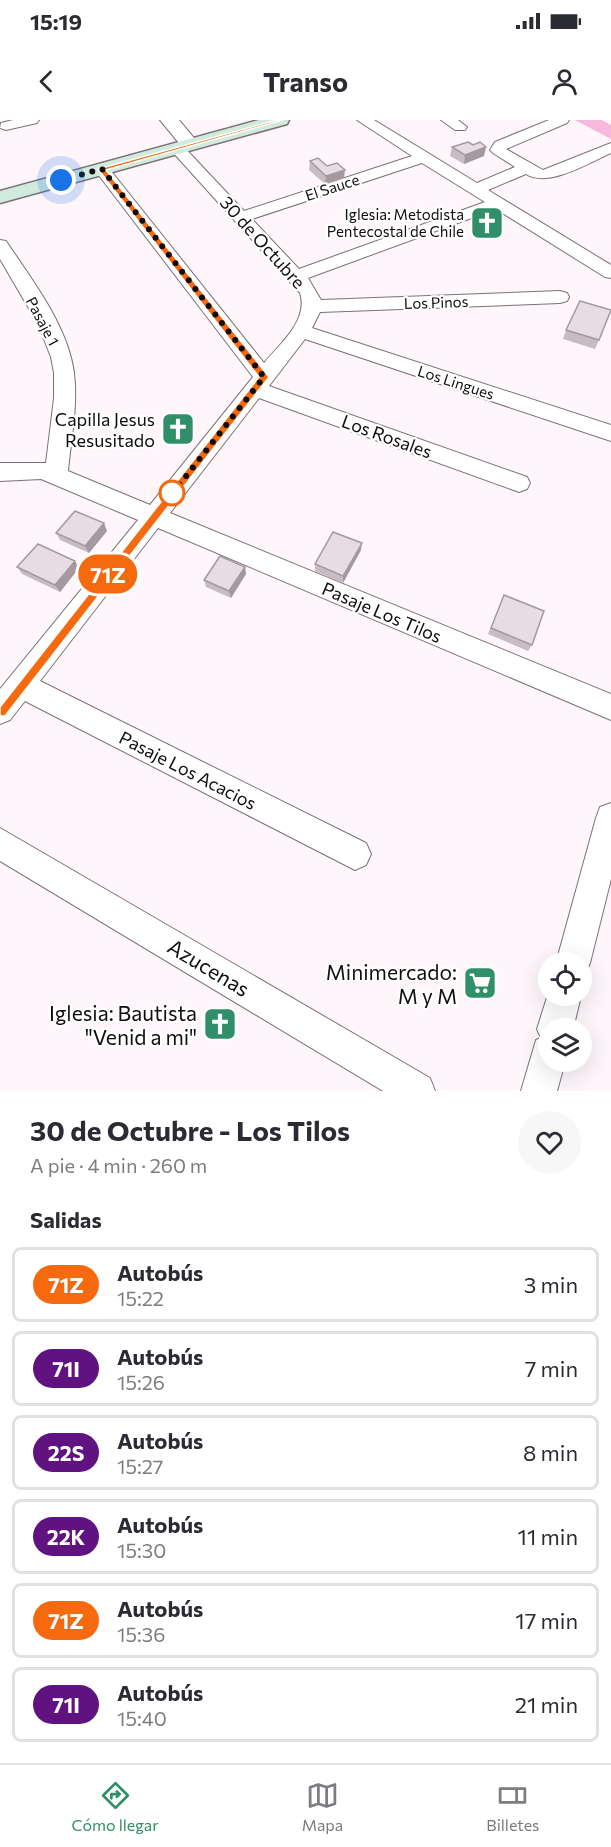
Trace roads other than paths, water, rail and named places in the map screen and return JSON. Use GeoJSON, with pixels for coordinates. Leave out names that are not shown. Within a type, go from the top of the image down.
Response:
{"type":"FeatureCollection","features":[{"type":"Feature","properties":{"kind":"main road"},"geometry":{"type":"LineString","coordinates":[[0,197],[280,120]]}},
{"type":"Feature","properties":{"kind":"street"},"geometry":{"type":"LineString","coordinates":[[6,126],[32,120]]}},
{"type":"Feature","properties":{"kind":"street"},"geometry":{"type":"LineString","coordinates":[[169,120],[184,146]]}},
{"type":"Feature","properties":{"kind":"street"},"geometry":{"type":"LineString","coordinates":[[364,120],[611,273]]}},
{"type":"Feature","properties":{"kind":"street"},"geometry":{"type":"LineString","coordinates":[[562,120],[498,146],[500,151],[539,175],[547,175],[611,148]]}},
{"type":"Feature","properties":{"kind":"street","name":"30 de Octubre"},"geometry":{"type":"LineString","coordinates":[[0,711],[309,320],[313,306],[310,293],[241,217],[184,146]]}},
{"type":"Feature","properties":{"kind":"street","name":"El Sauce"},"geometry":{"type":"LineString","coordinates":[[241,217],[424,157]]}},
{"type":"Feature","properties":{"kind":"street"},"geometry":{"type":"LineString","coordinates":[[476,189],[527,168]]}},
{"type":"Feature","properties":{"kind":"street"},"geometry":{"type":"LineString","coordinates":[[102,169],[260,383]]}},
{"type":"Feature","properties":{"kind":"street"},"geometry":{"type":"LineString","coordinates":[[296,276],[498,203]]}},
{"type":"Feature","properties":{"kind":"street","name":"Pasaje 1"},"geometry":{"type":"LineString","coordinates":[[0,245],[54,338],[62,361],[64,392],[56,476]]}},
{"type":"Feature","properties":{"kind":"street","name":"Los Pinos"},"geometry":{"type":"LineString","coordinates":[[313,306],[560,297]]}},
{"type":"Feature","properties":{"kind":"street","name":"Los Lingues"},"geometry":{"type":"LineString","coordinates":[[301,331],[611,433]]}},
{"type":"Feature","properties":{"kind":"street","name":"Los Rosales"},"geometry":{"type":"LineString","coordinates":[[260,383],[519,483]]}},
{"type":"Feature","properties":{"kind":"street"},"geometry":{"type":"LineString","coordinates":[[1,476],[35,469],[153,517]]}},
{"type":"Feature","properties":{"kind":"street","name":"Pasaje Los Tilos"},"geometry":{"type":"LineString","coordinates":[[153,517],[611,707]]}},
{"type":"Feature","properties":{"kind":"street","name":"Pasaje Los Acacios"},"geometry":{"type":"LineString","coordinates":[[21,685],[355,854]]}},
{"type":"Feature","properties":{"kind":"street"},"geometry":{"type":"LineString","coordinates":[[576,952],[611,818]]}},
{"type":"Feature","properties":{"kind":"street","name":"Azucenas"},"geometry":{"type":"LineString","coordinates":[[0,843],[417,1091]]}},
{"type":"Feature","properties":{"kind":"street"},"geometry":{"type":"LineString","coordinates":[[539,1091],[544,1072]]}},
{"type":"Feature","properties":{"kind":"place","name":"Iglesia: Metodista Pentecostal de Chile"},"geometry":{"type":"Point","coordinates":[487,223]}},
{"type":"Feature","properties":{"kind":"place","name":"Capilla Jesus Resusitado"},"geometry":{"type":"Point","coordinates":[178,429]}},
{"type":"Feature","properties":{"kind":"place","name":"Minimercado: M y M"},"geometry":{"type":"Point","coordinates":[480,983]}},
{"type":"Feature","properties":{"kind":"place","name":"Iglesia: Bautista \"Venid a mi\""},"geometry":{"type":"Point","coordinates":[220,1024]}}]}
